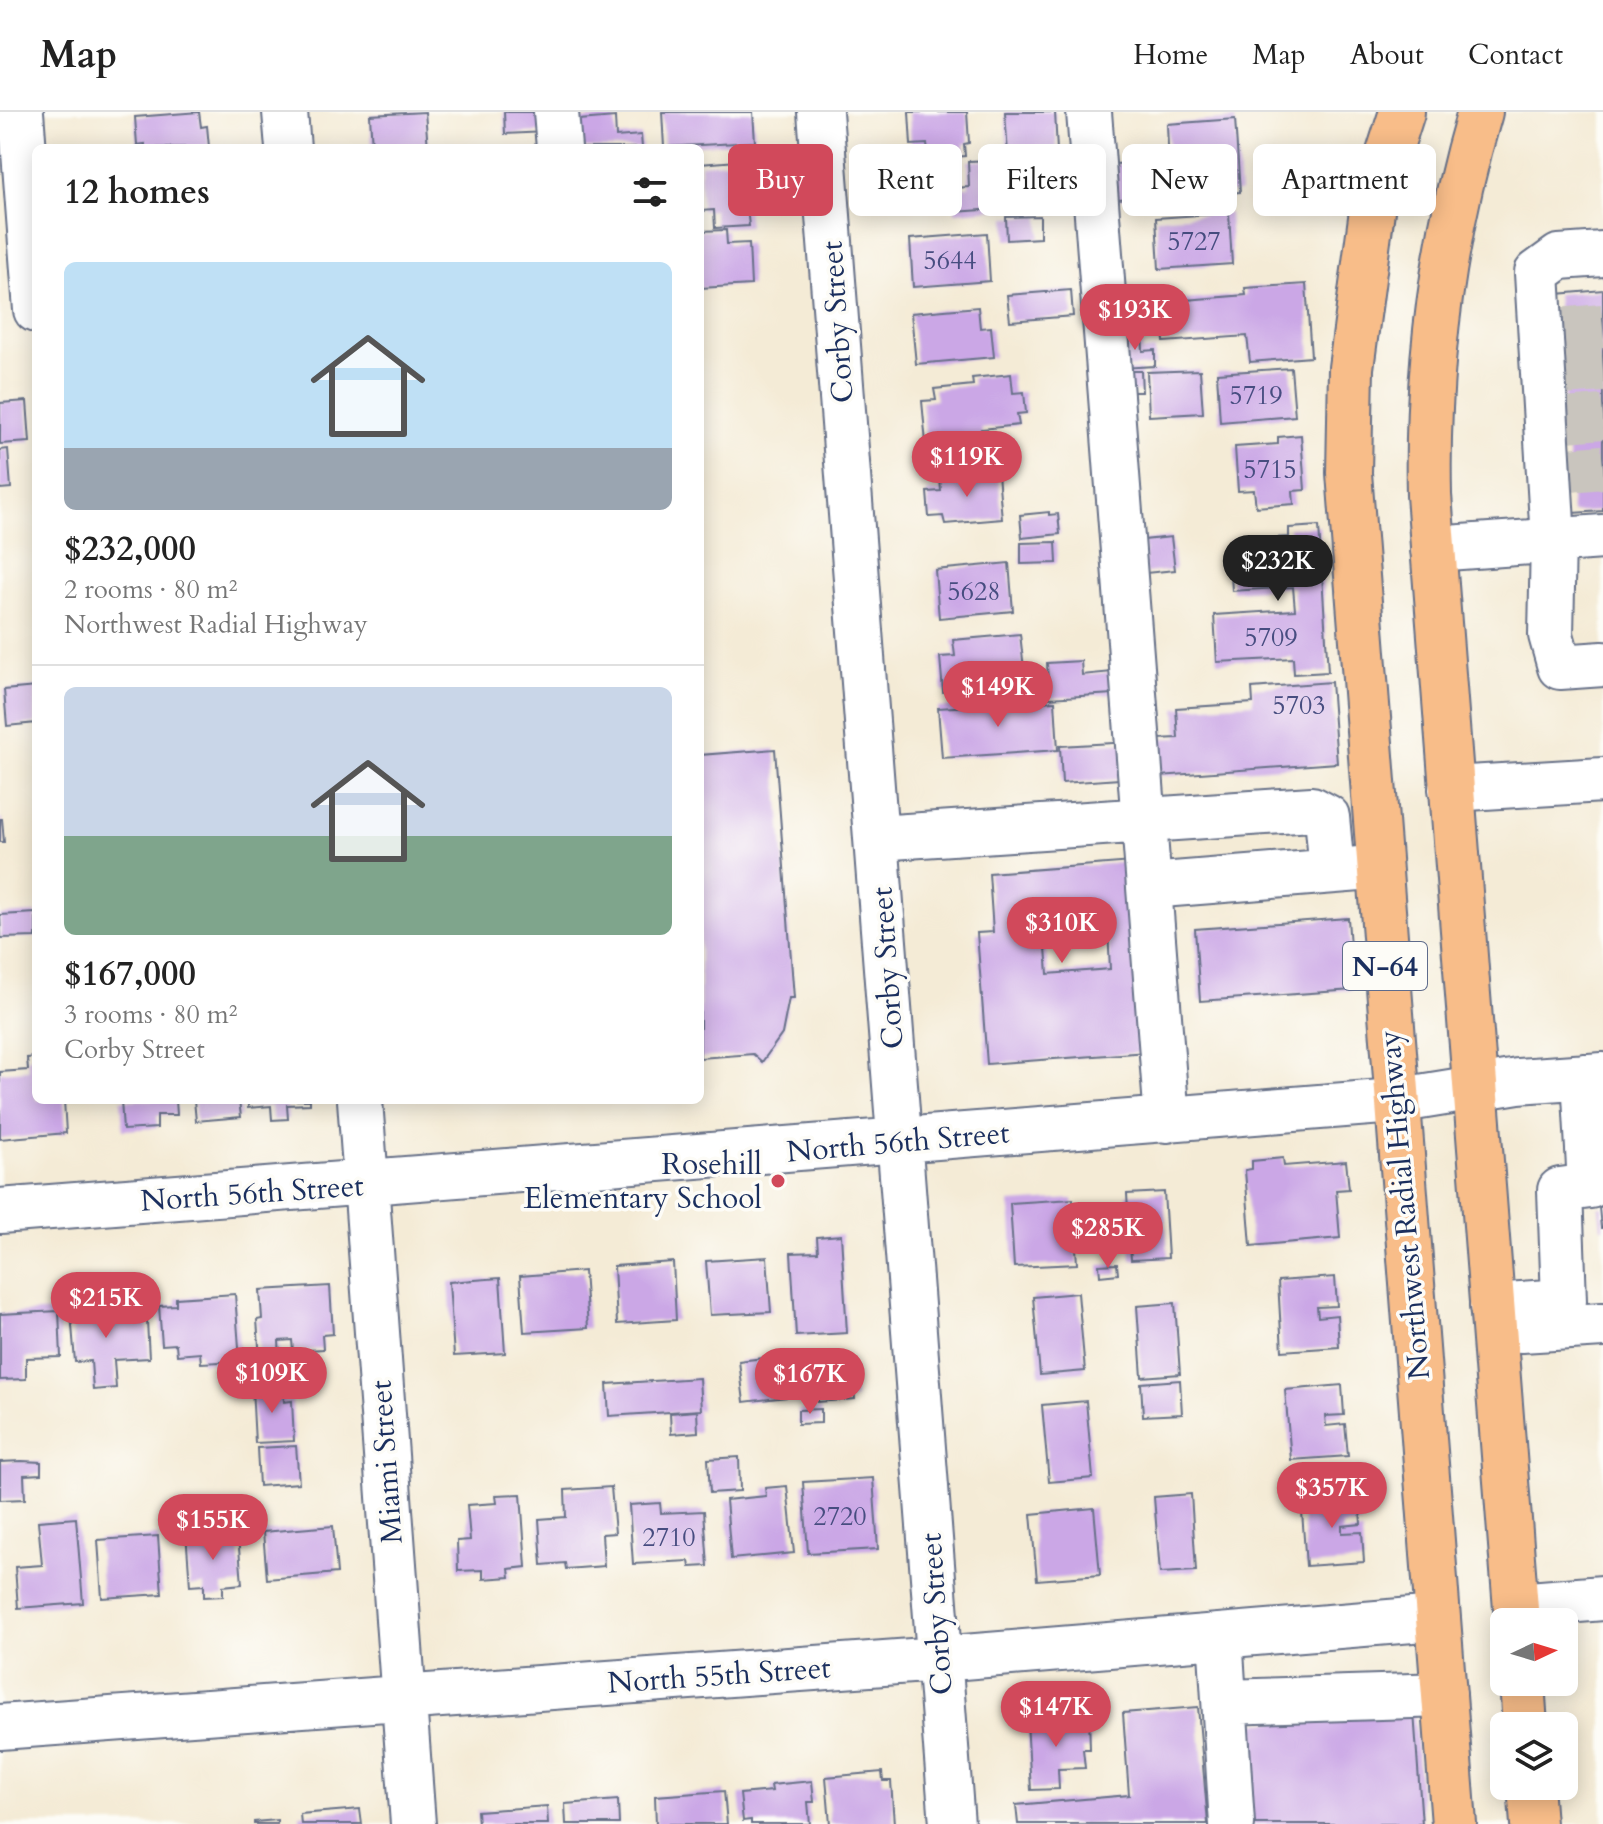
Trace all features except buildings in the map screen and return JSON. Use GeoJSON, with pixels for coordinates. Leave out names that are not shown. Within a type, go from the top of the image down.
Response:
{"type":"FeatureCollection","features":[{"type":"Feature","properties":{"kind":"main road","name":"Northwest Radial Highway"},"geometry":{"type":"LineString","coordinates":[[1402,112],[1373,203],[1351,368],[1349,473],[1395,1101],[1454,1824]]}},
{"type":"Feature","properties":{"kind":"main road","name":"N-64"},"geometry":{"type":"LineString","coordinates":[[1480,112],[1464,165],[1438,300],[1428,419],[1433,549],[1517,1608]]}},
{"type":"Feature","properties":{"kind":"main road"},"geometry":{"type":"LineString","coordinates":[[1531,1800],[1533,1824]]}},
{"type":"Feature","properties":{"kind":"street"},"geometry":{"type":"LineString","coordinates":[[21,112],[32,257]]}},
{"type":"Feature","properties":{"kind":"street"},"geometry":{"type":"LineString","coordinates":[[285,112],[288,144]]}},
{"type":"Feature","properties":{"kind":"street"},"geometry":{"type":"LineString","coordinates":[[556,112],[559,144]]}},
{"type":"Feature","properties":{"kind":"street","name":"Corby Street"},"geometry":{"type":"LineString","coordinates":[[820,112],[952,1824]]}},
{"type":"Feature","properties":{"kind":"street"},"geometry":{"type":"LineString","coordinates":[[1089,112],[1167,1120]]}},
{"type":"Feature","properties":{"kind":"street"},"geometry":{"type":"LineString","coordinates":[[1603,254],[1559,257],[1537,273],[1550,330],[1559,470],[1553,540],[1551,635],[1560,667],[1603,664]]}},
{"type":"Feature","properties":{"kind":"street"},"geometry":{"type":"LineString","coordinates":[[1433,549],[1603,537]]}},
{"type":"Feature","properties":{"kind":"street"},"geometry":{"type":"LineString","coordinates":[[1451,789],[1603,780]]}},
{"type":"Feature","properties":{"kind":"street"},"geometry":{"type":"LineString","coordinates":[[877,838],[1312,809],[1327,817],[1332,871]]}},
{"type":"Feature","properties":{"kind":"street"},"geometry":{"type":"LineString","coordinates":[[1149,886],[1378,868]]}},
{"type":"Feature","properties":{"kind":"street"},"geometry":{"type":"LineString","coordinates":[[1493,1318],[1578,1318],[1560,1190],[1590,1186],[1594,1075]]}},
{"type":"Feature","properties":{"kind":"street","name":"North 56th Street"},"geometry":{"type":"LineString","coordinates":[[0,1211],[365,1185],[1395,1101],[1475,1088],[1594,1075]]}},
{"type":"Feature","properties":{"kind":"street","name":"Miami Street"},"geometry":{"type":"LineString","coordinates":[[360,1104],[413,1824]]}},
{"type":"Feature","properties":{"kind":"street"},"geometry":{"type":"LineString","coordinates":[[1546,1608],[1603,1598]]}},
{"type":"Feature","properties":{"kind":"street","name":"North 55th Street"},"geometry":{"type":"LineString","coordinates":[[0,1727],[939,1659],[1437,1618]]}},
{"type":"Feature","properties":{"kind":"street"},"geometry":{"type":"LineString","coordinates":[[1220,1636],[1232,1824]]}},
{"type":"Feature","properties":{"kind":"street"},"geometry":{"type":"LineString","coordinates":[[1225,1702],[1444,1695]]}},
{"type":"Feature","properties":{"kind":"tunnel"},"geometry":{"type":"LineString","coordinates":[[1559,330],[1603,326]]}},
{"type":"Feature","properties":{"kind":"tunnel"},"geometry":{"type":"LineString","coordinates":[[1562,373],[1603,370]]}},
{"type":"Feature","properties":{"kind":"tunnel"},"geometry":{"type":"LineString","coordinates":[[1565,420],[1603,417]]}},
{"type":"Feature","properties":{"kind":"tunnel"},"geometry":{"type":"LineString","coordinates":[[1569,470],[1603,467]]}},
{"type":"Feature","properties":{"kind":"place","name":"Rosehill Elementary School"},"geometry":{"type":"Point","coordinates":[778,1181]}}]}
